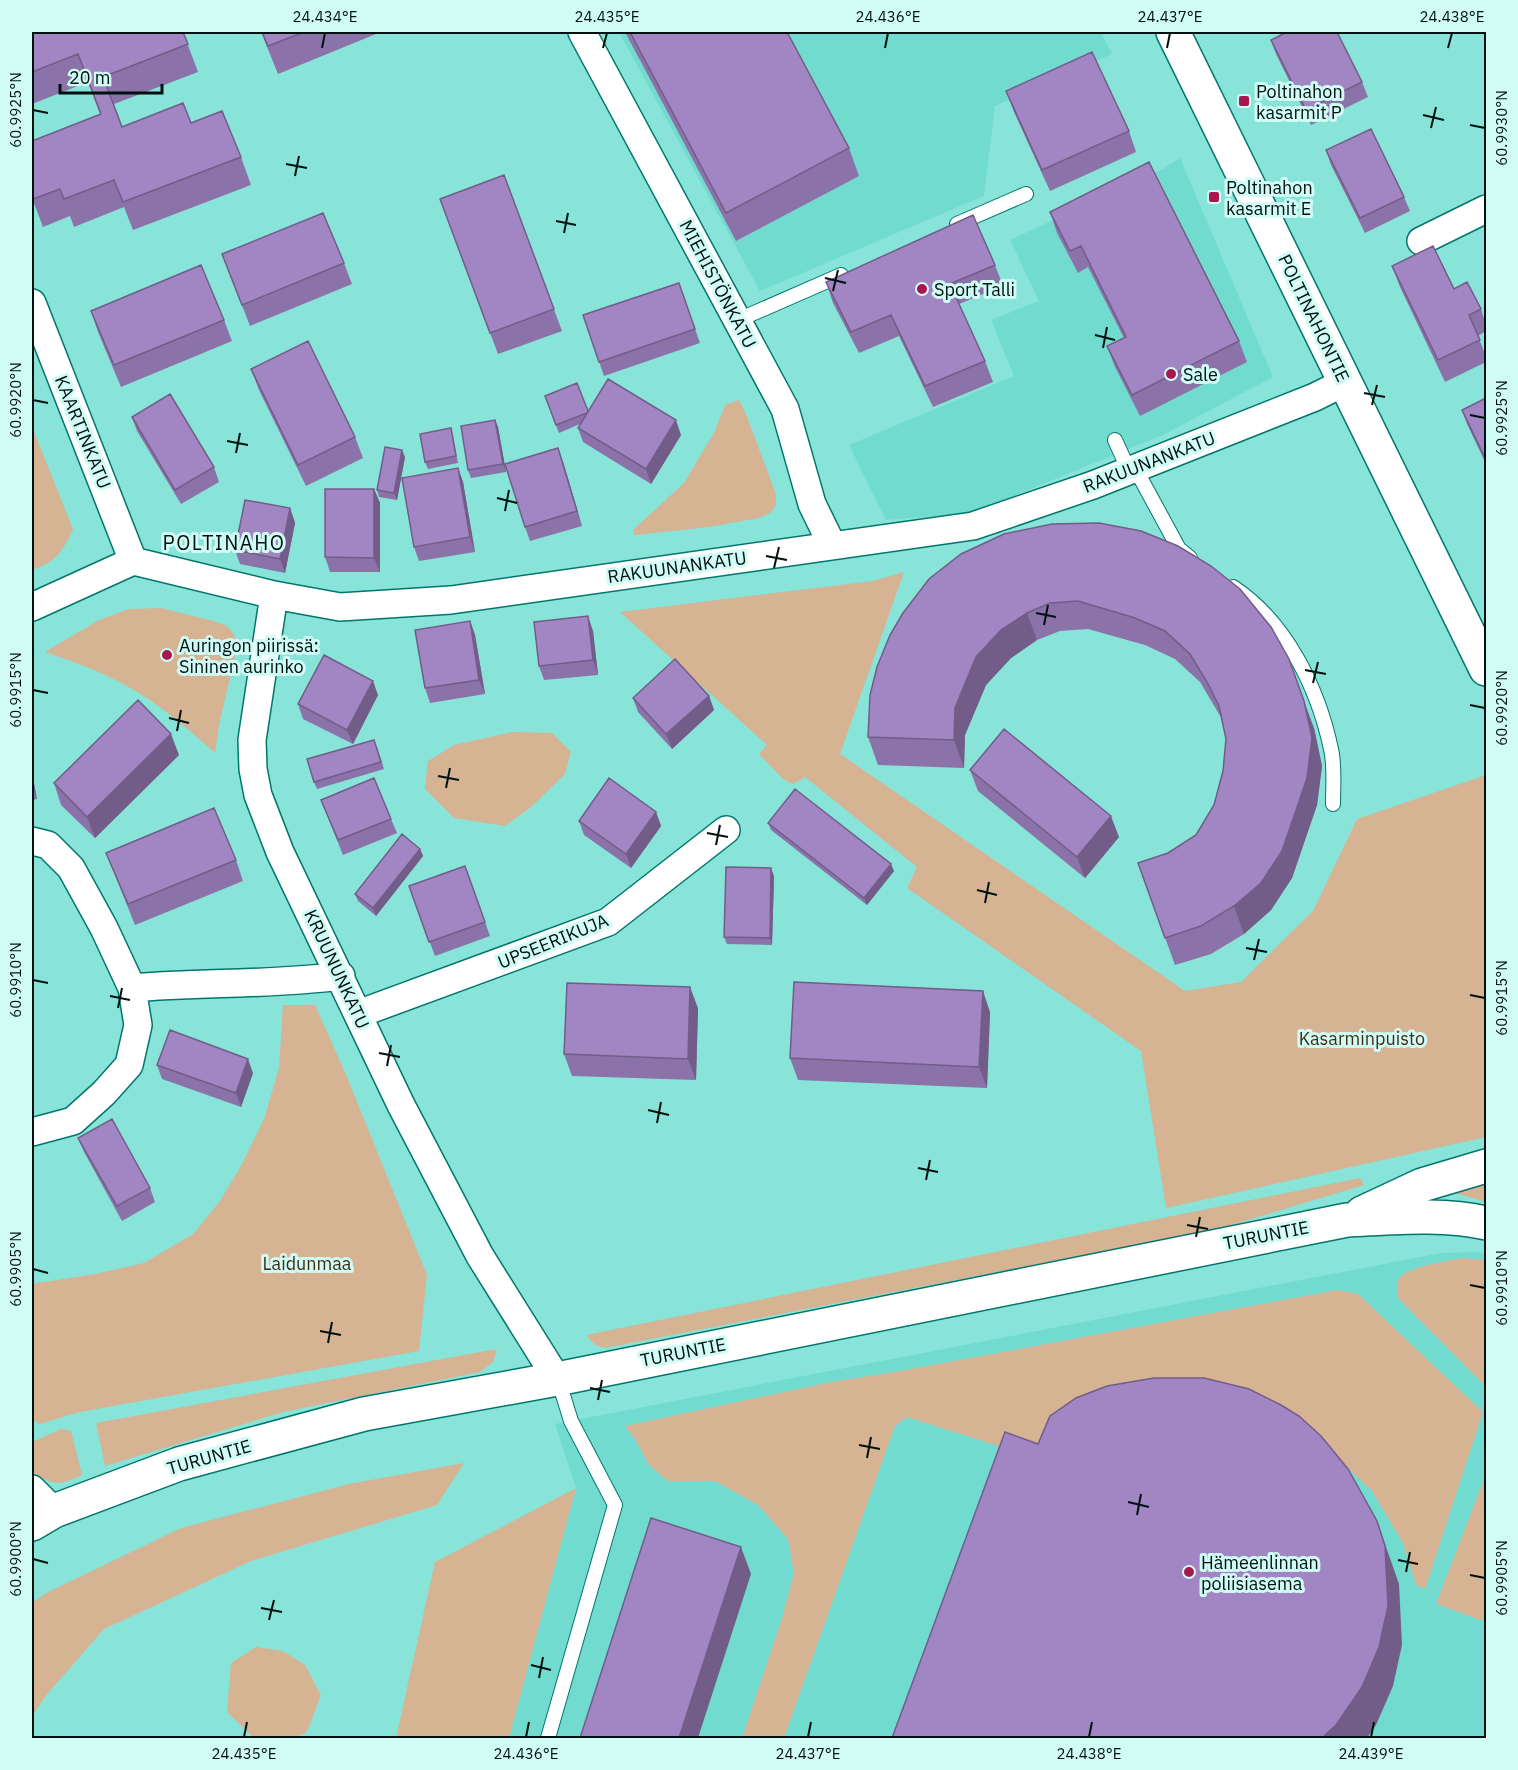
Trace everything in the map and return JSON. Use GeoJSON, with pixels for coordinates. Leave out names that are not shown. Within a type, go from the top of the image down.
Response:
{"type":"FeatureCollection","features":[{"type":"Feature","properties":{"kind":"main road","name":"POLTINAHONTIE"},"geometry":{"type":"LineString","coordinates":[[1173,32],[1486,669]]}},
{"type":"Feature","properties":{"kind":"main road","name":"TURUNTIE"},"geometry":{"type":"LineString","coordinates":[[1347,1220],[1422,1185],[1486,1166]]}},
{"type":"Feature","properties":{"kind":"main road","name":"TURUNTIE"},"geometry":{"type":"LineString","coordinates":[[39,1508],[179,1464],[364,1414],[557,1379],[1347,1220],[1421,1216],[1452,1217],[1486,1222]]}},
{"type":"Feature","properties":{"kind":"street","name":"MIEHISTÖNKATU"},"geometry":{"type":"LineString","coordinates":[[582,32],[785,409],[812,504],[832,545]]}},
{"type":"Feature","properties":{"kind":"street"},"geometry":{"type":"LineString","coordinates":[[1421,241],[1486,209]]}},
{"type":"Feature","properties":{"kind":"street","name":"KAARTINKATU"},"geometry":{"type":"LineString","coordinates":[[32,303],[134,561]]}},
{"type":"Feature","properties":{"kind":"street","name":"RAKUUNANKATU"},"geometry":{"type":"LineString","coordinates":[[134,561],[274,595],[340,607],[451,600],[973,526],[1132,470],[1316,398],[1346,382]]}},
{"type":"Feature","properties":{"kind":"street"},"geometry":{"type":"LineString","coordinates":[[32,607],[134,561]]}},
{"type":"Feature","properties":{"kind":"street","name":"KRUUNUNKATU"},"geometry":{"type":"LineString","coordinates":[[274,595],[252,740],[253,769],[258,795],[280,852],[401,1105],[480,1256],[557,1379]]}},
{"type":"Feature","properties":{"kind":"street","name":"UPSEERIKUJA"},"geometry":{"type":"LineString","coordinates":[[358,1014],[608,922],[726,830]]}},
{"type":"Feature","properties":{"kind":"street"},"geometry":{"type":"LineString","coordinates":[[32,841],[48,845],[71,868],[104,928],[132,988],[138,1025],[129,1065],[104,1093],[73,1121],[32,1132]]}},
{"type":"Feature","properties":{"kind":"street"},"geometry":{"type":"LineString","coordinates":[[132,988],[179,984],[303,981],[341,976]]}},
{"type":"Feature","properties":{"kind":"lane"},"geometry":{"type":"LineString","coordinates":[[939,232],[1026,194]]}},
{"type":"Feature","properties":{"kind":"lane"},"geometry":{"type":"LineString","coordinates":[[738,320],[853,270]]}},
{"type":"Feature","properties":{"kind":"lane"},"geometry":{"type":"LineString","coordinates":[[1115,440],[1179,549],[1200,565]]}},
{"type":"Feature","properties":{"kind":"lane"},"geometry":{"type":"LineString","coordinates":[[1219,578],[1247,597],[1282,636],[1313,687],[1331,750],[1334,804]]}},
{"type":"Feature","properties":{"kind":"lane"},"geometry":{"type":"LineString","coordinates":[[548,1738],[615,1505],[571,1421],[557,1379]]}},
{"type":"Feature","properties":{"kind":"shaded area"},"geometry":{"type":"Polygon","coordinates":[[[619,32],[1101,32],[1112,54],[995,106],[984,196],[760,291],[619,32]]]}},
{"type":"Feature","properties":{"kind":"shaded area"},"geometry":{"type":"Polygon","coordinates":[[[1180,158],[1273,377],[1163,435],[1011,497],[963,514],[886,520],[849,445],[1014,376],[991,320],[1039,301],[1010,240],[1163,169],[1180,158]]]}},
{"type":"Feature","properties":{"kind":"shaded area"},"geometry":{"type":"Polygon","coordinates":[[[1441,1253],[1486,1253],[1486,1738],[509,1738],[576,1488],[555,1424],[1441,1253]]]}},
{"type":"Feature","properties":{"kind":"green space"},"geometry":{"type":"Polygon","coordinates":[[[739,400],[776,494],[776,505],[770,513],[759,518],[709,527],[635,535],[633,530],[684,483],[714,433],[725,405],[739,400]]]}},
{"type":"Feature","properties":{"kind":"green space"},"geometry":{"type":"Polygon","coordinates":[[[32,427],[73,529],[58,555],[32,570],[32,427]]]}},
{"type":"Feature","properties":{"kind":"green space","name":"Kasarminpuisto"},"geometry":{"type":"Polygon","coordinates":[[[904,572],[840,754],[1185,991],[1241,982],[1313,911],[1357,819],[1486,775],[1486,1137],[1166,1208],[1141,1051],[907,888],[917,867],[805,777],[793,784],[783,779],[759,754],[767,745],[620,612],[873,581],[904,572]]]}},
{"type":"Feature","properties":{"kind":"green space"},"geometry":{"type":"Polygon","coordinates":[[[161,608],[213,621],[227,626],[234,634],[237,647],[215,753],[176,720],[135,691],[98,672],[45,652],[99,620],[129,609],[161,608]]]}},
{"type":"Feature","properties":{"kind":"green space"},"geometry":{"type":"Polygon","coordinates":[[[512,732],[552,733],[571,752],[565,774],[531,807],[505,826],[454,818],[425,789],[428,761],[454,745],[512,732]]]}},
{"type":"Feature","properties":{"kind":"green space","name":"Laidunmaa"},"geometry":{"type":"Polygon","coordinates":[[[283,1005],[315,1005],[347,1077],[427,1275],[419,1351],[80,1412],[39,1424],[32,1418],[32,1284],[144,1263],[193,1234],[220,1201],[242,1164],[264,1119],[279,1068],[283,1005]]]}},
{"type":"Feature","properties":{"kind":"green space"},"geometry":{"type":"Polygon","coordinates":[[[1360,1178],[1364,1185],[1218,1229],[605,1348],[595,1345],[586,1335],[1360,1178]]]}},
{"type":"Feature","properties":{"kind":"green space"},"geometry":{"type":"Polygon","coordinates":[[[1486,1178],[1486,1202],[1455,1193],[1454,1188],[1486,1178]]]}},
{"type":"Feature","properties":{"kind":"green space"},"geometry":{"type":"Polygon","coordinates":[[[1464,1258],[1486,1260],[1486,1387],[1398,1298],[1399,1279],[1409,1271],[1464,1258]]]}},
{"type":"Feature","properties":{"kind":"green space"},"geometry":{"type":"Polygon","coordinates":[[[1337,1290],[1358,1294],[1483,1412],[1425,1589],[1416,1585],[1403,1543],[1372,1491],[1327,1449],[1033,1457],[907,1417],[895,1426],[784,1738],[742,1738],[782,1618],[794,1573],[788,1539],[758,1505],[715,1481],[668,1481],[649,1465],[625,1426],[831,1382],[1337,1290]]]}},
{"type":"Feature","properties":{"kind":"green space"},"geometry":{"type":"Polygon","coordinates":[[[497,1350],[493,1362],[480,1372],[283,1412],[105,1466],[96,1423],[497,1350]]]}},
{"type":"Feature","properties":{"kind":"green space"},"geometry":{"type":"Polygon","coordinates":[[[61,1429],[71,1431],[82,1475],[56,1483],[32,1472],[32,1442],[61,1429]]]}},
{"type":"Feature","properties":{"kind":"green space"},"geometry":{"type":"Polygon","coordinates":[[[464,1463],[437,1505],[251,1561],[104,1629],[48,1693],[32,1716],[32,1603],[46,1593],[181,1528],[349,1484],[464,1463]]]}},
{"type":"Feature","properties":{"kind":"green space"},"geometry":{"type":"Polygon","coordinates":[[[1486,1474],[1486,1622],[1436,1604],[1486,1474]]]}},
{"type":"Feature","properties":{"kind":"green space"},"geometry":{"type":"Polygon","coordinates":[[[576,1488],[509,1738],[396,1738],[435,1562],[576,1488]]]}},
{"type":"Feature","properties":{"kind":"green space"},"geometry":{"type":"Polygon","coordinates":[[[256,1647],[283,1651],[305,1665],[321,1695],[307,1732],[294,1738],[253,1737],[227,1712],[231,1663],[256,1647]]]}},
{"type":"Feature","properties":{"kind":"building"},"geometry":{"type":"Polygon","coordinates":[[[32,32],[183,32],[188,44],[103,77],[122,127],[183,103],[191,123],[222,111],[241,157],[123,202],[114,180],[64,199],[60,189],[33,199],[32,141],[101,114],[78,54],[32,72],[32,32]]]}},
{"type":"Feature","properties":{"kind":"building"},"geometry":{"type":"Polygon","coordinates":[[[262,32],[304,32],[268,46],[262,32]]]}},
{"type":"Feature","properties":{"kind":"building"},"geometry":{"type":"Polygon","coordinates":[[[630,32],[787,32],[849,148],[726,213],[630,32]]]}},
{"type":"Feature","properties":{"kind":"building"},"geometry":{"type":"Polygon","coordinates":[[[1287,32],[1337,32],[1362,82],[1306,110],[1271,40],[1287,32]]]}},
{"type":"Feature","properties":{"kind":"building"},"geometry":{"type":"Polygon","coordinates":[[[1092,52],[1129,131],[1042,170],[1006,91],[1092,52]]]}},
{"type":"Feature","properties":{"kind":"building"},"geometry":{"type":"Polygon","coordinates":[[[1371,129],[1404,197],[1360,218],[1326,150],[1371,129]]]}},
{"type":"Feature","properties":{"kind":"building"},"geometry":{"type":"Polygon","coordinates":[[[1149,162],[1239,341],[1132,395],[1107,346],[1126,337],[1081,246],[1070,251],[1050,212],[1149,162]]]}},
{"type":"Feature","properties":{"kind":"building"},"geometry":{"type":"Polygon","coordinates":[[[504,175],[554,309],[490,333],[440,199],[504,175]]]}},
{"type":"Feature","properties":{"kind":"building"},"geometry":{"type":"Polygon","coordinates":[[[323,213],[344,263],[242,305],[222,254],[323,213]]]}},
{"type":"Feature","properties":{"kind":"building"},"geometry":{"type":"Polygon","coordinates":[[[973,215],[995,265],[950,284],[985,361],[925,386],[891,315],[851,332],[826,282],[973,215]]]}},
{"type":"Feature","properties":{"kind":"building"},"geometry":{"type":"Polygon","coordinates":[[[1433,246],[1454,289],[1467,282],[1481,309],[1469,315],[1480,340],[1438,360],[1392,266],[1433,246]]]}},
{"type":"Feature","properties":{"kind":"building"},"geometry":{"type":"Polygon","coordinates":[[[201,265],[224,320],[114,365],[91,311],[201,265]]]}},
{"type":"Feature","properties":{"kind":"building"},"geometry":{"type":"Polygon","coordinates":[[[679,283],[695,329],[599,362],[583,315],[679,283]]]}},
{"type":"Feature","properties":{"kind":"building"},"geometry":{"type":"Polygon","coordinates":[[[308,341],[355,437],[298,465],[251,369],[308,341]]]}},
{"type":"Feature","properties":{"kind":"building"},"geometry":{"type":"Polygon","coordinates":[[[608,379],[676,420],[646,469],[578,428],[608,379]]]}},
{"type":"Feature","properties":{"kind":"building"},"geometry":{"type":"Polygon","coordinates":[[[577,383],[587,413],[556,425],[545,396],[577,383]]]}},
{"type":"Feature","properties":{"kind":"building"},"geometry":{"type":"Polygon","coordinates":[[[170,394],[214,467],[175,490],[132,417],[170,394]]]}},
{"type":"Feature","properties":{"kind":"building"},"geometry":{"type":"Polygon","coordinates":[[[1486,398],[1486,460],[1462,410],[1486,398]]]}},
{"type":"Feature","properties":{"kind":"building"},"geometry":{"type":"Polygon","coordinates":[[[495,420],[503,464],[468,470],[461,426],[495,420]]]}},
{"type":"Feature","properties":{"kind":"building"},"geometry":{"type":"Polygon","coordinates":[[[451,428],[456,456],[425,462],[420,434],[451,428]]]}},
{"type":"Feature","properties":{"kind":"building"},"geometry":{"type":"Polygon","coordinates":[[[385,447],[402,450],[394,493],[377,490],[385,447]]]}},
{"type":"Feature","properties":{"kind":"building"},"geometry":{"type":"Polygon","coordinates":[[[558,448],[577,511],[525,527],[505,464],[558,448]]]}},
{"type":"Feature","properties":{"kind":"building"},"geometry":{"type":"Polygon","coordinates":[[[458,468],[470,537],[414,547],[402,478],[458,468]]]}},
{"type":"Feature","properties":{"kind":"building"},"geometry":{"type":"Polygon","coordinates":[[[325,489],[374,489],[374,558],[325,557],[325,489]]]}},
{"type":"Feature","properties":{"kind":"building"},"geometry":{"type":"Polygon","coordinates":[[[245,500],[290,508],[280,559],[235,550],[245,500]]]}},
{"type":"Feature","properties":{"kind":"building"},"geometry":{"type":"Polygon","coordinates":[[[1099,523],[1141,531],[1178,546],[1211,566],[1240,589],[1271,627],[1289,659],[1304,701],[1312,738],[1307,778],[1282,851],[1261,883],[1234,906],[1201,926],[1165,938],[1138,863],[1168,853],[1196,835],[1214,805],[1223,771],[1226,739],[1219,706],[1207,682],[1190,654],[1165,631],[1135,618],[1078,601],[1050,603],[1027,613],[1001,630],[976,657],[955,708],[954,740],[868,737],[870,695],[877,667],[890,635],[903,613],[929,579],[961,554],[1004,534],[1052,524],[1099,523]]]}},
{"type":"Feature","properties":{"kind":"building"},"geometry":{"type":"Polygon","coordinates":[[[588,616],[593,660],[539,666],[534,622],[588,616]]]}},
{"type":"Feature","properties":{"kind":"building"},"geometry":{"type":"Polygon","coordinates":[[[470,621],[479,680],[425,688],[415,630],[470,621]]]}},
{"type":"Feature","properties":{"kind":"building"},"geometry":{"type":"Polygon","coordinates":[[[324,655],[373,681],[347,730],[298,704],[324,655]]]}},
{"type":"Feature","properties":{"kind":"building"},"geometry":{"type":"Polygon","coordinates":[[[675,659],[709,696],[666,734],[633,698],[675,659]]]}},
{"type":"Feature","properties":{"kind":"building"},"geometry":{"type":"Polygon","coordinates":[[[138,700],[171,734],[87,817],[54,783],[138,700]]]}},
{"type":"Feature","properties":{"kind":"building"},"geometry":{"type":"Polygon","coordinates":[[[1004,729],[1111,816],[1077,857],[970,770],[1004,729]]]}},
{"type":"Feature","properties":{"kind":"building"},"geometry":{"type":"Polygon","coordinates":[[[374,740],[381,762],[314,782],[307,759],[374,740]]]}},
{"type":"Feature","properties":{"kind":"building"},"geometry":{"type":"Polygon","coordinates":[[[374,778],[391,819],[338,840],[321,800],[374,778]]]}},
{"type":"Feature","properties":{"kind":"building"},"geometry":{"type":"Polygon","coordinates":[[[609,778],[656,812],[626,854],[579,821],[609,778]]]}},
{"type":"Feature","properties":{"kind":"building"},"geometry":{"type":"Polygon","coordinates":[[[795,789],[891,864],[864,898],[768,823],[795,789]]]}},
{"type":"Feature","properties":{"kind":"building"},"geometry":{"type":"Polygon","coordinates":[[[214,808],[236,860],[128,904],[106,853],[214,808]]]}},
{"type":"Feature","properties":{"kind":"building"},"geometry":{"type":"Polygon","coordinates":[[[402,834],[420,849],[373,908],[355,894],[402,834]]]}},
{"type":"Feature","properties":{"kind":"building"},"geometry":{"type":"Polygon","coordinates":[[[465,866],[485,922],[429,942],[409,886],[465,866]]]}},
{"type":"Feature","properties":{"kind":"building"},"geometry":{"type":"Polygon","coordinates":[[[726,867],[771,868],[770,938],[724,937],[726,867]]]}},
{"type":"Feature","properties":{"kind":"building"},"geometry":{"type":"Polygon","coordinates":[[[794,982],[983,991],[979,1067],[790,1058],[794,982]]]}},
{"type":"Feature","properties":{"kind":"building"},"geometry":{"type":"Polygon","coordinates":[[[567,983],[690,987],[688,1059],[564,1054],[567,983]]]}},
{"type":"Feature","properties":{"kind":"building"},"geometry":{"type":"Polygon","coordinates":[[[170,1030],[248,1059],[236,1093],[157,1065],[170,1030]]]}},
{"type":"Feature","properties":{"kind":"building"},"geometry":{"type":"Polygon","coordinates":[[[112,1119],[150,1188],[117,1206],[78,1138],[112,1119]]]}},
{"type":"Feature","properties":{"kind":"building","name":"Hämeenlinnan poliisiasema"},"geometry":{"type":"Polygon","coordinates":[[[1154,1378],[1204,1378],[1249,1389],[1299,1416],[1321,1436],[1348,1469],[1377,1521],[1385,1546],[1388,1606],[1379,1647],[1362,1687],[1336,1725],[1322,1738],[892,1738],[1005,1432],[1038,1444],[1050,1416],[1076,1398],[1107,1386],[1154,1378]]]}},
{"type":"Feature","properties":{"kind":"building"},"geometry":{"type":"Polygon","coordinates":[[[651,1518],[741,1547],[679,1738],[580,1738],[651,1518]]]}},
{"type":"Feature","properties":{"kind":"place","name":"Poltinahon kasarmit P"},"geometry":{"type":"Point","coordinates":[1244,101]}},
{"type":"Feature","properties":{"kind":"place","name":"Poltinahon kasarmit E"},"geometry":{"type":"Point","coordinates":[1214,197]}},
{"type":"Feature","properties":{"kind":"place","name":"Sport Talli"},"geometry":{"type":"Point","coordinates":[922,289]}},
{"type":"Feature","properties":{"kind":"place","name":"Sale"},"geometry":{"type":"Point","coordinates":[1171,374]}},
{"type":"Feature","properties":{"kind":"place","name":"Auringon piirissä: Sininen aurinko"},"geometry":{"type":"Point","coordinates":[167,655]}},
{"type":"Feature","properties":{"kind":"place","name":"Hämeenlinnan poliisiasema"},"geometry":{"type":"Point","coordinates":[1189,1572]}},
{"type":"Feature","properties":{"kind":"district","name":"POLTINAHO"},"geometry":{"type":"Point","coordinates":[224,542]}}]}
